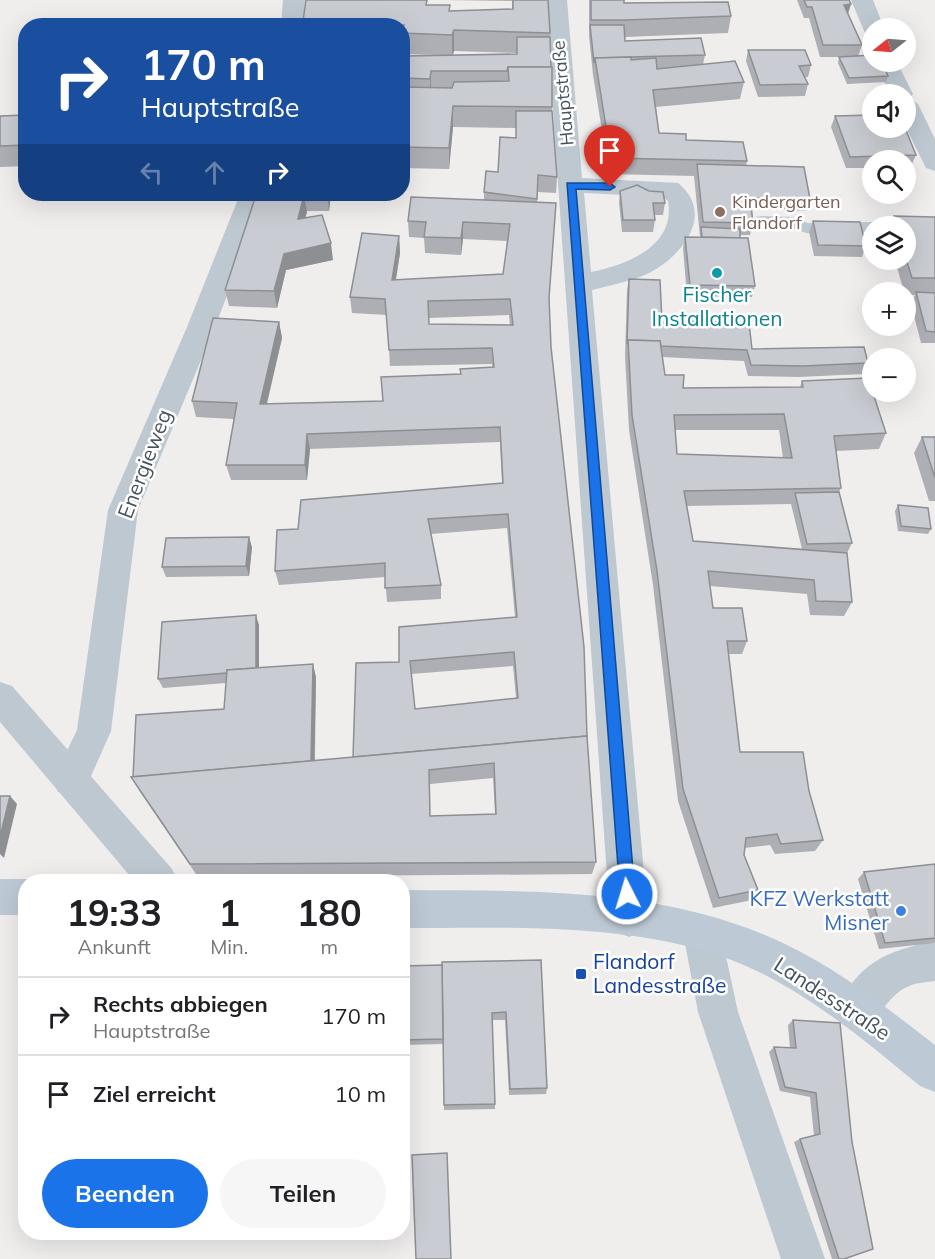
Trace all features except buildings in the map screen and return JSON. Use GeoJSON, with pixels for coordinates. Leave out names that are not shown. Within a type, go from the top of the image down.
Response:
{"type":"FeatureCollection","features":[{"type":"Feature","properties":{"kind":"main road"},"geometry":{"type":"LineString","coordinates":[[0,897],[18,897]]}},
{"type":"Feature","properties":{"kind":"main road","name":"Landesstraße"},"geometry":{"type":"LineString","coordinates":[[410,909],[629,918],[702,933],[754,950],[801,974],[856,1011],[935,1071]]}},
{"type":"Feature","properties":{"kind":"street"},"geometry":{"type":"LineString","coordinates":[[293,18],[294,0]]}},
{"type":"Feature","properties":{"kind":"street","name":"Hauptstraße"},"geometry":{"type":"LineString","coordinates":[[556,0],[629,918]]}},
{"type":"Feature","properties":{"kind":"street"},"geometry":{"type":"LineString","coordinates":[[862,0],[869,18]]}},
{"type":"Feature","properties":{"kind":"street"},"geometry":{"type":"LineString","coordinates":[[916,124],[935,163]]}},
{"type":"Feature","properties":{"kind":"street"},"geometry":{"type":"LineString","coordinates":[[571,185],[669,189],[680,198],[683,220],[671,242],[651,261],[617,277],[578,284]]}},
{"type":"Feature","properties":{"kind":"street","name":"Energieweg"},"geometry":{"type":"LineString","coordinates":[[71,780],[94,730],[123,510],[201,327],[250,201]]}},
{"type":"Feature","properties":{"kind":"street"},"geometry":{"type":"LineString","coordinates":[[0,697],[152,874]]}},
{"type":"Feature","properties":{"kind":"street"},"geometry":{"type":"LineString","coordinates":[[702,933],[718,1012],[803,1259]]}},
{"type":"Feature","properties":{"kind":"street"},"geometry":{"type":"LineString","coordinates":[[856,1011],[875,988],[897,969],[935,961]]}},
{"type":"Feature","properties":{"kind":"lane"},"geometry":{"type":"LineString","coordinates":[[761,221],[793,222],[806,228],[862,227]]}},
{"type":"Feature","properties":{"kind":"place","name":"Kindergarten Flandorf"},"geometry":{"type":"Point","coordinates":[720,212]}},
{"type":"Feature","properties":{"kind":"place","name":"Fischer Installationen"},"geometry":{"type":"Point","coordinates":[717,273]}},
{"type":"Feature","properties":{"kind":"place","name":"KFZ Werkstatt Misner"},"geometry":{"type":"Point","coordinates":[901,911]}},
{"type":"Feature","properties":{"kind":"place","name":"Flandorf Landesstraße"},"geometry":{"type":"Point","coordinates":[581,974]}},
{"type":"Feature","properties":{"kind":"route"},"geometry":{"type":"LineString","coordinates":[[610,187],[571,185],[627,894]]}}]}
